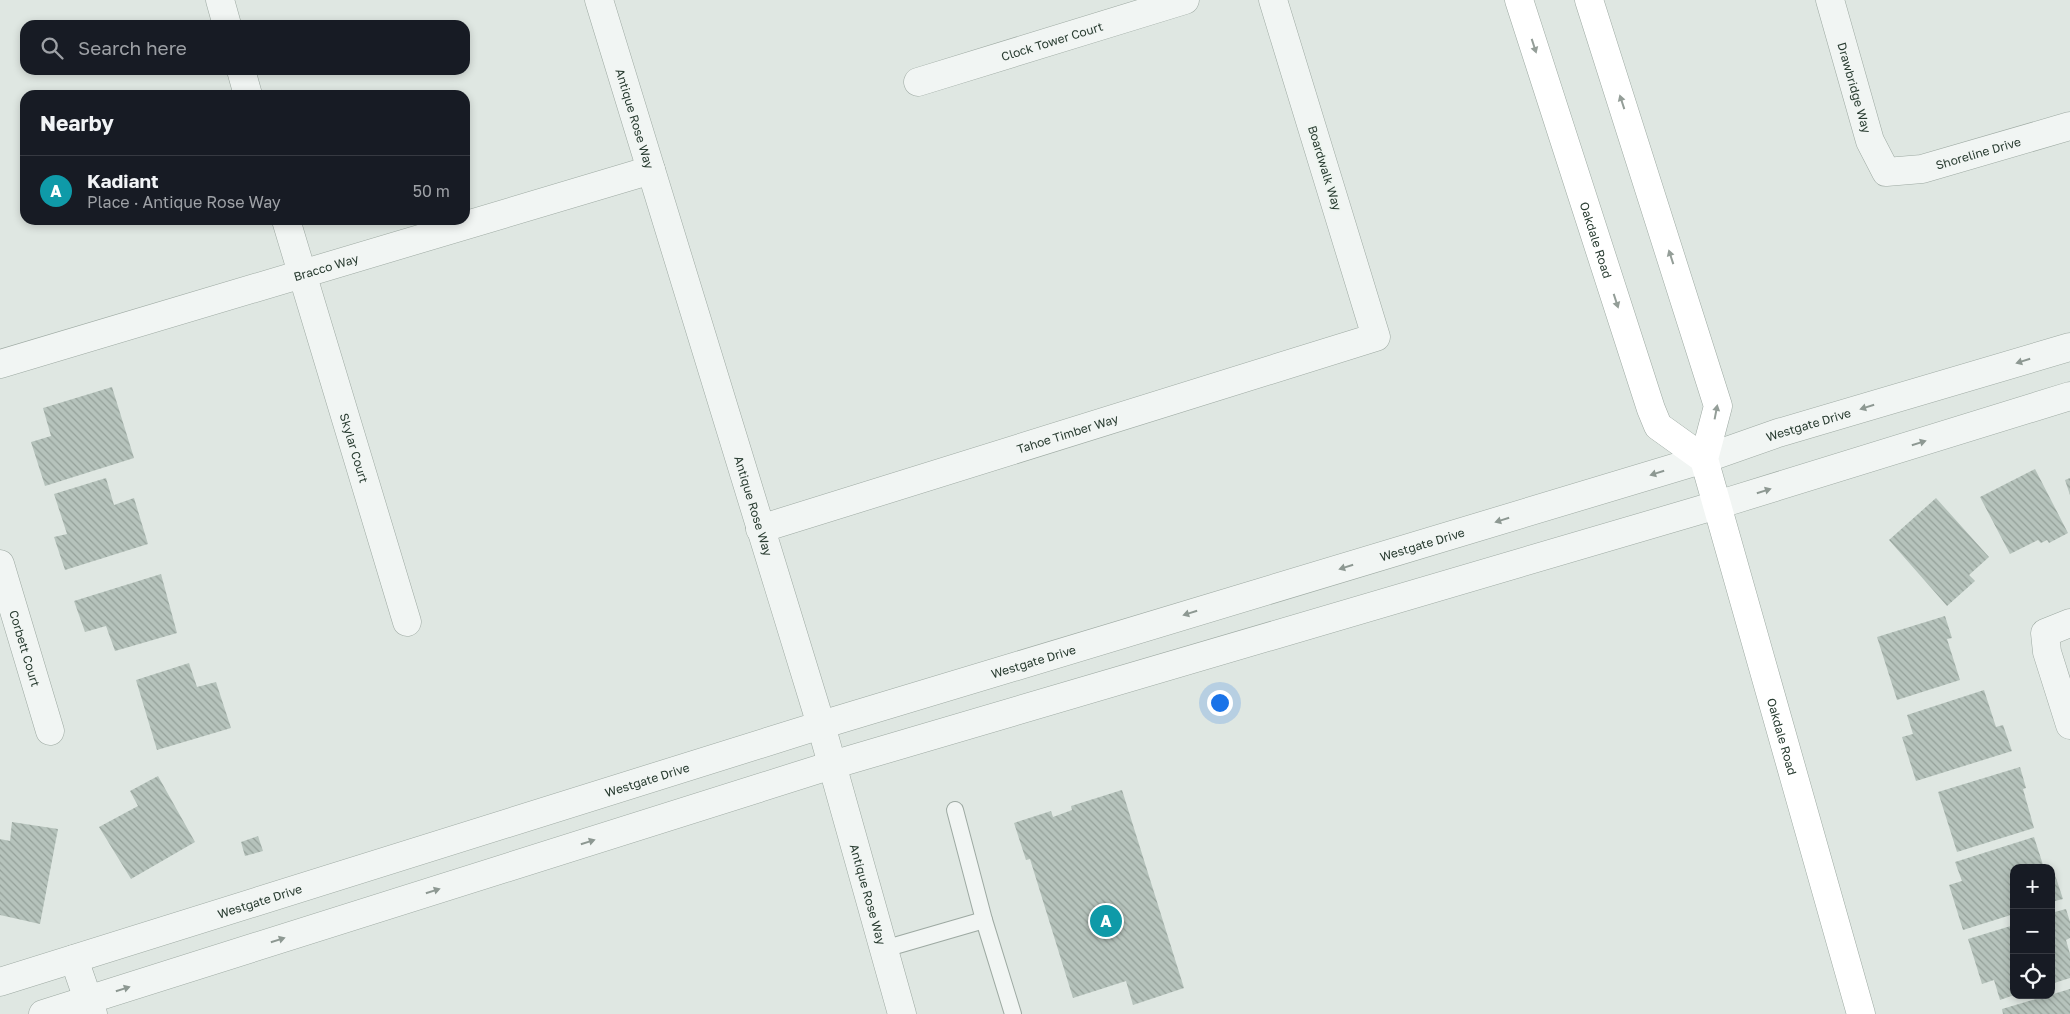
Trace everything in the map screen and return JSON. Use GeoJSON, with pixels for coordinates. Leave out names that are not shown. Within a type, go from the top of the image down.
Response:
{"type":"FeatureCollection","features":[{"type":"Feature","properties":{"kind":"main road","name":"Oakdale Road"},"geometry":{"type":"LineString","coordinates":[[1519,0],[1650,409],[1658,426],[1704,459],[1861,1014]]}},
{"type":"Feature","properties":{"kind":"main road"},"geometry":{"type":"LineString","coordinates":[[1590,0],[1718,406],[1704,459]]}},
{"type":"Feature","properties":{"kind":"street"},"geometry":{"type":"LineString","coordinates":[[220,0],[226,20]]}},
{"type":"Feature","properties":{"kind":"street","name":"Antique Rose Way"},"geometry":{"type":"LineString","coordinates":[[599,0],[832,765],[902,1014]]}},
{"type":"Feature","properties":{"kind":"street","name":"Clock Tower Court"},"geometry":{"type":"LineString","coordinates":[[918,82],[1185,0]]}},
{"type":"Feature","properties":{"kind":"street","name":"Boardwalk Way"},"geometry":{"type":"LineString","coordinates":[[1273,0],[1376,337]]}},
{"type":"Feature","properties":{"kind":"street","name":"Drawbridge Way"},"geometry":{"type":"LineString","coordinates":[[1830,0],[1870,141],[1886,172]]}},
{"type":"Feature","properties":{"kind":"street"},"geometry":{"type":"LineString","coordinates":[[242,75],[247,90]]}},
{"type":"Feature","properties":{"kind":"street","name":"Shoreline Drive"},"geometry":{"type":"LineString","coordinates":[[1886,172],[1922,169],[2070,126]]}},
{"type":"Feature","properties":{"kind":"street","name":"Bracco Way"},"geometry":{"type":"LineString","coordinates":[[470,223],[651,170]]}},
{"type":"Feature","properties":{"kind":"street","name":"Skylar Court"},"geometry":{"type":"LineString","coordinates":[[288,225],[407,622]]}},
{"type":"Feature","properties":{"kind":"street","name":"Bracco Way"},"geometry":{"type":"LineString","coordinates":[[0,364],[465,225]]}},
{"type":"Feature","properties":{"kind":"street","name":"Tahoe Timber Way"},"geometry":{"type":"LineString","coordinates":[[760,529],[1376,337]]}},
{"type":"Feature","properties":{"kind":"street","name":"Westgate Drive"},"geometry":{"type":"LineString","coordinates":[[0,982],[820,725],[1704,459],[1778,433],[2070,347]]}},
{"type":"Feature","properties":{"kind":"street"},"geometry":{"type":"LineString","coordinates":[[43,1014],[90,1007],[832,765],[1717,505],[2070,396]]}},
{"type":"Feature","properties":{"kind":"street","name":"Corbett Court"},"geometry":{"type":"LineString","coordinates":[[0,564],[50,731]]}},
{"type":"Feature","properties":{"kind":"street"},"geometry":{"type":"LineString","coordinates":[[2070,623],[2045,633],[2047,652],[2070,725]]}},
{"type":"Feature","properties":{"kind":"street"},"geometry":{"type":"LineString","coordinates":[[74,959],[90,1007]]}},
{"type":"Feature","properties":{"kind":"lane"},"geometry":{"type":"LineString","coordinates":[[955,810],[984,920],[1013,1014]]}},
{"type":"Feature","properties":{"kind":"lane"},"geometry":{"type":"LineString","coordinates":[[884,949],[984,920]]}},
{"type":"Feature","properties":{"kind":"building"},"geometry":{"type":"Polygon","coordinates":[[[112,387],[134,458],[45,486],[31,442],[51,436],[43,408],[112,387]]]}},
{"type":"Feature","properties":{"kind":"building"},"geometry":{"type":"Polygon","coordinates":[[[2035,469],[2068,533],[2049,543],[2047,540],[2041,543],[2038,540],[2010,554],[1980,497],[2035,469]]]}},
{"type":"Feature","properties":{"kind":"building"},"geometry":{"type":"Polygon","coordinates":[[[106,478],[114,505],[134,498],[148,544],[65,570],[54,537],[67,534],[54,494],[106,478]]]}},
{"type":"Feature","properties":{"kind":"building"},"geometry":{"type":"Polygon","coordinates":[[[2070,478],[2070,495],[2065,480],[2070,478]]]}},
{"type":"Feature","properties":{"kind":"building"},"geometry":{"type":"Polygon","coordinates":[[[1936,498],[1989,557],[1969,575],[1975,581],[1947,606],[1889,540],[1936,498]]]}},
{"type":"Feature","properties":{"kind":"building"},"geometry":{"type":"Polygon","coordinates":[[[161,574],[177,633],[115,651],[106,626],[85,632],[74,601],[161,574]]]}},
{"type":"Feature","properties":{"kind":"building"},"geometry":{"type":"Polygon","coordinates":[[[1945,616],[1952,638],[1947,639],[1960,680],[1897,700],[1877,637],[1945,616]]]}},
{"type":"Feature","properties":{"kind":"building"},"geometry":{"type":"Polygon","coordinates":[[[189,663],[197,687],[216,682],[231,728],[157,750],[136,680],[189,663]]]}},
{"type":"Feature","properties":{"kind":"building"},"geometry":{"type":"Polygon","coordinates":[[[1984,690],[1996,727],[2003,725],[2012,751],[1916,781],[1902,737],[1913,734],[1907,715],[1984,690]]]}},
{"type":"Feature","properties":{"kind":"building"},"geometry":{"type":"Polygon","coordinates":[[[2020,767],[2026,788],[2023,789],[2034,828],[1957,852],[1938,792],[2020,767]]]}},
{"type":"Feature","properties":{"kind":"building"},"geometry":{"type":"Polygon","coordinates":[[[158,776],[195,842],[131,879],[99,827],[138,806],[130,791],[158,776]]]}},
{"type":"Feature","properties":{"kind":"building"},"geometry":{"type":"Polygon","coordinates":[[[1122,790],[1184,988],[1133,1005],[1126,981],[1073,998],[1030,859],[1026,860],[1014,823],[1051,811],[1053,817],[1072,810],[1071,806],[1122,790]]]}},
{"type":"Feature","properties":{"kind":"building"},"geometry":{"type":"Polygon","coordinates":[[[12,822],[58,829],[40,924],[0,915],[0,839],[10,841],[12,822]]]}},
{"type":"Feature","properties":{"kind":"building"},"geometry":{"type":"Polygon","coordinates":[[[258,836],[263,851],[245,856],[241,842],[258,836]]]}},
{"type":"Feature","properties":{"kind":"building"},"geometry":{"type":"Polygon","coordinates":[[[2034,837],[2043,864],[2010,864],[2010,915],[1963,930],[1949,885],[1962,881],[1955,862],[2034,837]]]}},
{"type":"Feature","properties":{"kind":"building"},"geometry":{"type":"Polygon","coordinates":[[[2055,875],[2063,899],[2055,901],[2055,875]]]}},
{"type":"Feature","properties":{"kind":"building"},"geometry":{"type":"Polygon","coordinates":[[[2066,909],[2070,922],[2070,938],[2066,940],[2070,954],[2070,978],[2055,983],[2055,954],[2055,912],[2066,909]]]}},
{"type":"Feature","properties":{"kind":"building"},"geometry":{"type":"Polygon","coordinates":[[[2010,926],[2010,996],[2000,1000],[1994,980],[1982,984],[1968,939],[2010,926]]]}},
{"type":"Feature","properties":{"kind":"building"},"geometry":{"type":"Polygon","coordinates":[[[2070,989],[2070,1014],[2003,1014],[2002,1009],[2036,999],[2055,999],[2055,993],[2070,989]]]}},
{"type":"Feature","properties":{"kind":"place","name":"Kadiant"},"geometry":{"type":"Point","coordinates":[1106,921]}}]}
